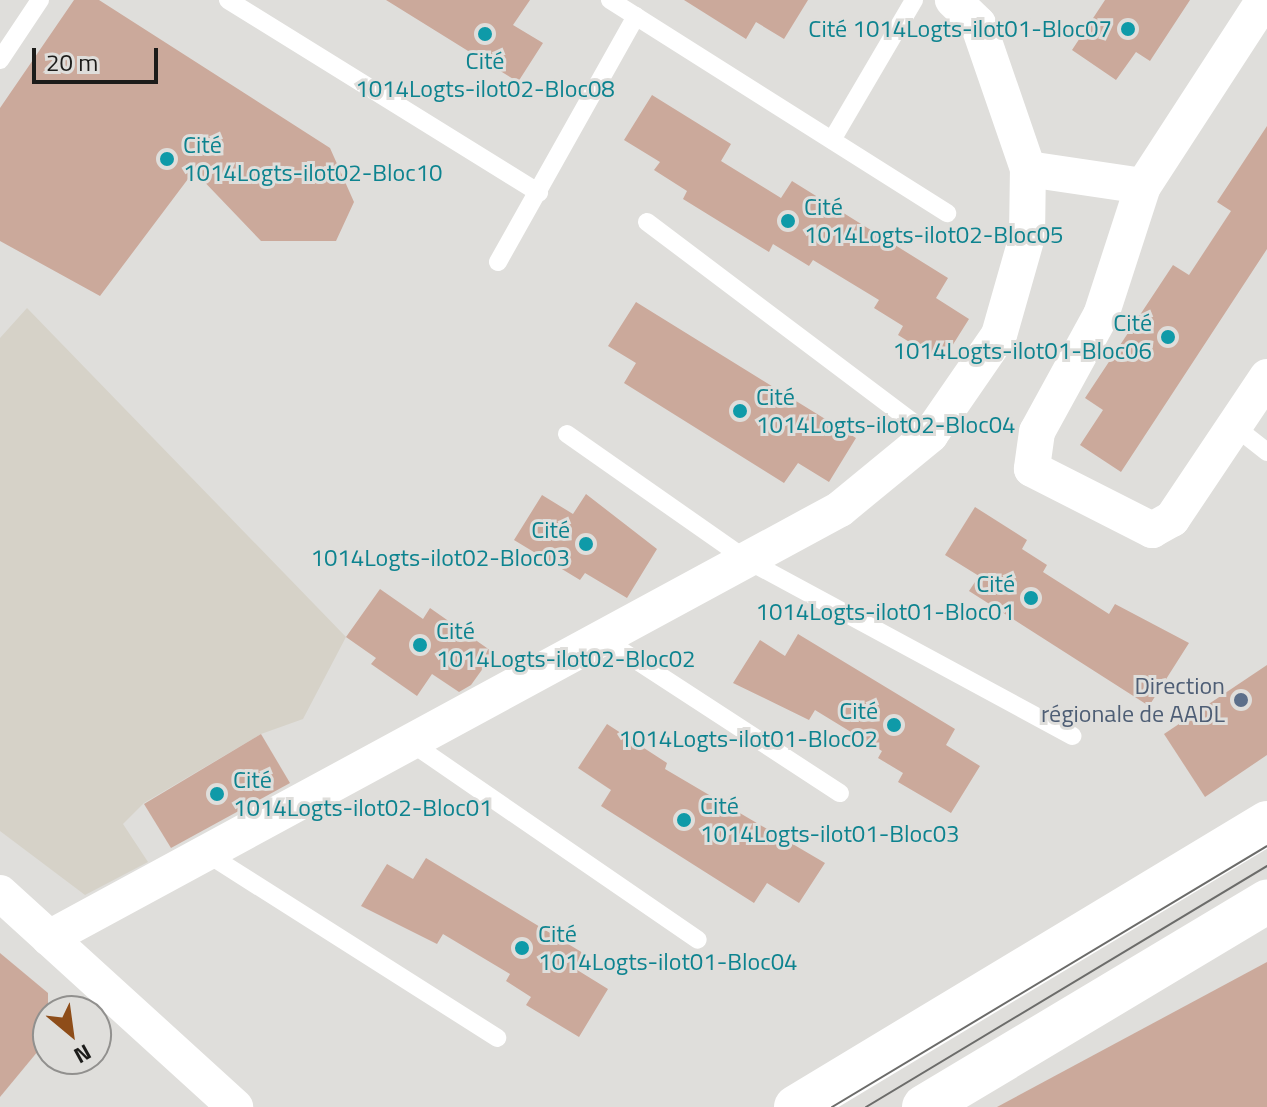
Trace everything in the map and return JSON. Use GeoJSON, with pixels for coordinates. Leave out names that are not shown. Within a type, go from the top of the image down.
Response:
{"type":"FeatureCollection","features":[{"type":"Feature","properties":{"kind":"street"},"geometry":{"type":"LineString","coordinates":[[49,938],[840,509],[930,435],[999,335],[1027,237],[1028,169],[978,24],[953,0]]}},
{"type":"Feature","properties":{"kind":"street"},"geometry":{"type":"LineString","coordinates":[[1264,0],[1143,186],[1101,315],[1037,432],[1032,469],[1152,530],[1172,519],[1267,377]]}},
{"type":"Feature","properties":{"kind":"street"},"geometry":{"type":"LineString","coordinates":[[1028,169],[1143,186]]}},
{"type":"Feature","properties":{"kind":"street"},"geometry":{"type":"LineString","coordinates":[[796,1107],[1267,823]]}},
{"type":"Feature","properties":{"kind":"street"},"geometry":{"type":"LineString","coordinates":[[0,893],[235,1107]]}},
{"type":"Feature","properties":{"kind":"street"},"geometry":{"type":"LineString","coordinates":[[927,1106],[1267,902]]}},
{"type":"Feature","properties":{"kind":"lane"},"geometry":{"type":"LineString","coordinates":[[0,60],[40,0]]}},
{"type":"Feature","properties":{"kind":"lane"},"geometry":{"type":"LineString","coordinates":[[228,0],[539,193]]}},
{"type":"Feature","properties":{"kind":"lane"},"geometry":{"type":"LineString","coordinates":[[610,0],[947,213]]}},
{"type":"Feature","properties":{"kind":"lane"},"geometry":{"type":"LineString","coordinates":[[832,140],[914,0]]}},
{"type":"Feature","properties":{"kind":"lane"},"geometry":{"type":"LineString","coordinates":[[498,262],[636,16]]}},
{"type":"Feature","properties":{"kind":"lane"},"geometry":{"type":"LineString","coordinates":[[647,222],[930,435]]}},
{"type":"Feature","properties":{"kind":"lane"},"geometry":{"type":"LineString","coordinates":[[1234,426],[1267,452]]}},
{"type":"Feature","properties":{"kind":"lane"},"geometry":{"type":"LineString","coordinates":[[567,434],[747,560],[1073,736]]}},
{"type":"Feature","properties":{"kind":"lane"},"geometry":{"type":"LineString","coordinates":[[602,638],[840,793]]}},
{"type":"Feature","properties":{"kind":"lane"},"geometry":{"type":"LineString","coordinates":[[410,742],[698,940]]}},
{"type":"Feature","properties":{"kind":"lane"},"geometry":{"type":"LineString","coordinates":[[206,853],[497,1038]]}},
{"type":"Feature","properties":{"kind":"shaded area"},"geometry":{"type":"Polygon","coordinates":[[[27,308],[346,637],[303,719],[261,734],[144,803],[123,824],[148,862],[85,895],[0,831],[0,338],[27,308]]]}},
{"type":"Feature","properties":{"kind":"building","name":"Cité 1014Logts-ilot02-Bloc10"},"geometry":{"type":"Polygon","coordinates":[[[74,0],[99,0],[330,148],[354,202],[336,241],[261,241],[194,171],[100,296],[0,241],[0,108],[74,0]]]}},
{"type":"Feature","properties":{"kind":"building","name":"Cité 1014Logts-ilot02-Bloc08"},"geometry":{"type":"Polygon","coordinates":[[[386,0],[530,0],[513,25],[543,43],[518,82],[386,0]]]}},
{"type":"Feature","properties":{"kind":"building"},"geometry":{"type":"Polygon","coordinates":[[[684,0],[808,0],[784,39],[756,22],[746,39],[684,0]]]}},
{"type":"Feature","properties":{"kind":"building","name":"Cité 1014Logts-ilot01-Bloc07"},"geometry":{"type":"Polygon","coordinates":[[[1105,0],[1190,0],[1150,61],[1136,52],[1116,80],[1072,50],[1105,0]]]}},
{"type":"Feature","properties":{"kind":"building","name":"Cité 1014Logts-ilot02-Bloc05"},"geometry":{"type":"Polygon","coordinates":[[[652,95],[731,144],[721,161],[781,198],[792,181],[948,278],[936,298],[969,319],[942,362],[898,335],[903,326],[874,308],[879,300],[813,260],[809,266],[773,244],[769,252],[683,199],[687,191],[654,170],[660,162],[624,140],[652,95]]]}},
{"type":"Feature","properties":{"kind":"building","name":"Cité 1014Logts-ilot01-Bloc06"},"geometry":{"type":"Polygon","coordinates":[[[1267,126],[1267,249],[1121,472],[1080,445],[1103,410],[1085,398],[1173,265],[1189,275],[1231,211],[1217,202],[1267,126]]]}},
{"type":"Feature","properties":{"kind":"building","name":"Cité 1014Logts-ilot02-Bloc04"},"geometry":{"type":"Polygon","coordinates":[[[636,302],[856,438],[829,482],[798,463],[784,483],[624,383],[636,363],[608,346],[636,302]]]}},
{"type":"Feature","properties":{"kind":"building","name":"Cité 1014Logts-ilot02-Bloc03"},"geometry":{"type":"Polygon","coordinates":[[[586,494],[657,549],[627,598],[585,573],[580,580],[514,540],[542,495],[573,514],[586,494]]]}},
{"type":"Feature","properties":{"kind":"building","name":"Cité 1014Logts-ilot01-Bloc01"},"geometry":{"type":"Polygon","coordinates":[[[975,507],[1027,540],[1022,549],[1047,565],[1043,572],[1109,614],[1115,604],[1189,643],[1149,706],[969,591],[979,576],[945,555],[975,507]]]}},
{"type":"Feature","properties":{"kind":"building","name":"Cité 1014Logts-ilot02-Bloc02"},"geometry":{"type":"Polygon","coordinates":[[[380,589],[423,619],[430,608],[494,653],[471,685],[459,692],[432,674],[417,696],[371,664],[376,658],[346,637],[380,589]]]}},
{"type":"Feature","properties":{"kind":"building","name":"Cité 1014Logts-ilot01-Bloc02"},"geometry":{"type":"Polygon","coordinates":[[[798,634],[955,729],[946,745],[980,766],[951,813],[898,782],[903,773],[878,758],[882,751],[815,710],[809,720],[733,683],[760,640],[785,656],[798,634]]]}},
{"type":"Feature","properties":{"kind":"building","name":"Direction régionale de AADL"},"geometry":{"type":"Polygon","coordinates":[[[1267,665],[1267,755],[1205,797],[1164,734],[1267,665]]]}},
{"type":"Feature","properties":{"kind":"building","name":"Cité 1014Logts-ilot01-Bloc03"},"geometry":{"type":"Polygon","coordinates":[[[607,724],[667,763],[665,769],[825,863],[799,903],[767,883],[754,903],[601,806],[611,790],[578,768],[607,724]]]}},
{"type":"Feature","properties":{"kind":"building","name":"Cité 1014Logts-ilot02-Bloc01"},"geometry":{"type":"Polygon","coordinates":[[[261,734],[290,783],[171,848],[144,804],[261,734]]]}},
{"type":"Feature","properties":{"kind":"building","name":"Cité 1014Logts-ilot01-Bloc04"},"geometry":{"type":"Polygon","coordinates":[[[426,858],[583,953],[574,968],[608,989],[579,1037],[526,1005],[531,997],[506,981],[510,974],[443,934],[437,944],[361,906],[387,864],[413,879],[426,858]]]}},
{"type":"Feature","properties":{"kind":"building"},"geometry":{"type":"Polygon","coordinates":[[[0,953],[48,995],[32,995],[32,1058],[0,1097],[0,953]]]}},
{"type":"Feature","properties":{"kind":"building"},"geometry":{"type":"Polygon","coordinates":[[[1267,962],[1267,1107],[997,1107],[1267,962]]]}},
{"type":"Feature","properties":{"kind":"tram line"},"geometry":{"type":"LineString","coordinates":[[832,1107],[1267,846]]}},
{"type":"Feature","properties":{"kind":"tram line"},"geometry":{"type":"LineString","coordinates":[[866,1107],[1267,866]]}},
{"type":"Feature","properties":{"kind":"place","name":"Cité 1014Logts-ilot01-Bloc07"},"geometry":{"type":"Point","coordinates":[1128,29]}},
{"type":"Feature","properties":{"kind":"place","name":"Cité 1014Logts-ilot02-Bloc08"},"geometry":{"type":"Point","coordinates":[485,34]}},
{"type":"Feature","properties":{"kind":"place","name":"Cité 1014Logts-ilot02-Bloc10"},"geometry":{"type":"Point","coordinates":[167,159]}},
{"type":"Feature","properties":{"kind":"place","name":"Cité 1014Logts-ilot02-Bloc05"},"geometry":{"type":"Point","coordinates":[788,221]}},
{"type":"Feature","properties":{"kind":"place","name":"Cité 1014Logts-ilot01-Bloc06"},"geometry":{"type":"Point","coordinates":[1168,337]}},
{"type":"Feature","properties":{"kind":"place","name":"Cité 1014Logts-ilot02-Bloc04"},"geometry":{"type":"Point","coordinates":[740,411]}},
{"type":"Feature","properties":{"kind":"place","name":"Cité 1014Logts-ilot02-Bloc03"},"geometry":{"type":"Point","coordinates":[586,544]}},
{"type":"Feature","properties":{"kind":"place","name":"Cité 1014Logts-ilot01-Bloc01"},"geometry":{"type":"Point","coordinates":[1031,598]}},
{"type":"Feature","properties":{"kind":"place","name":"Cité 1014Logts-ilot02-Bloc02"},"geometry":{"type":"Point","coordinates":[420,645]}},
{"type":"Feature","properties":{"kind":"place","name":"Direction régionale de AADL"},"geometry":{"type":"Point","coordinates":[1241,700]}},
{"type":"Feature","properties":{"kind":"place","name":"Cité 1014Logts-ilot01-Bloc02"},"geometry":{"type":"Point","coordinates":[894,725]}},
{"type":"Feature","properties":{"kind":"place","name":"Cité 1014Logts-ilot02-Bloc01"},"geometry":{"type":"Point","coordinates":[217,794]}},
{"type":"Feature","properties":{"kind":"place","name":"Cité 1014Logts-ilot01-Bloc03"},"geometry":{"type":"Point","coordinates":[684,820]}},
{"type":"Feature","properties":{"kind":"place","name":"Cité 1014Logts-ilot01-Bloc04"},"geometry":{"type":"Point","coordinates":[522,948]}}]}
